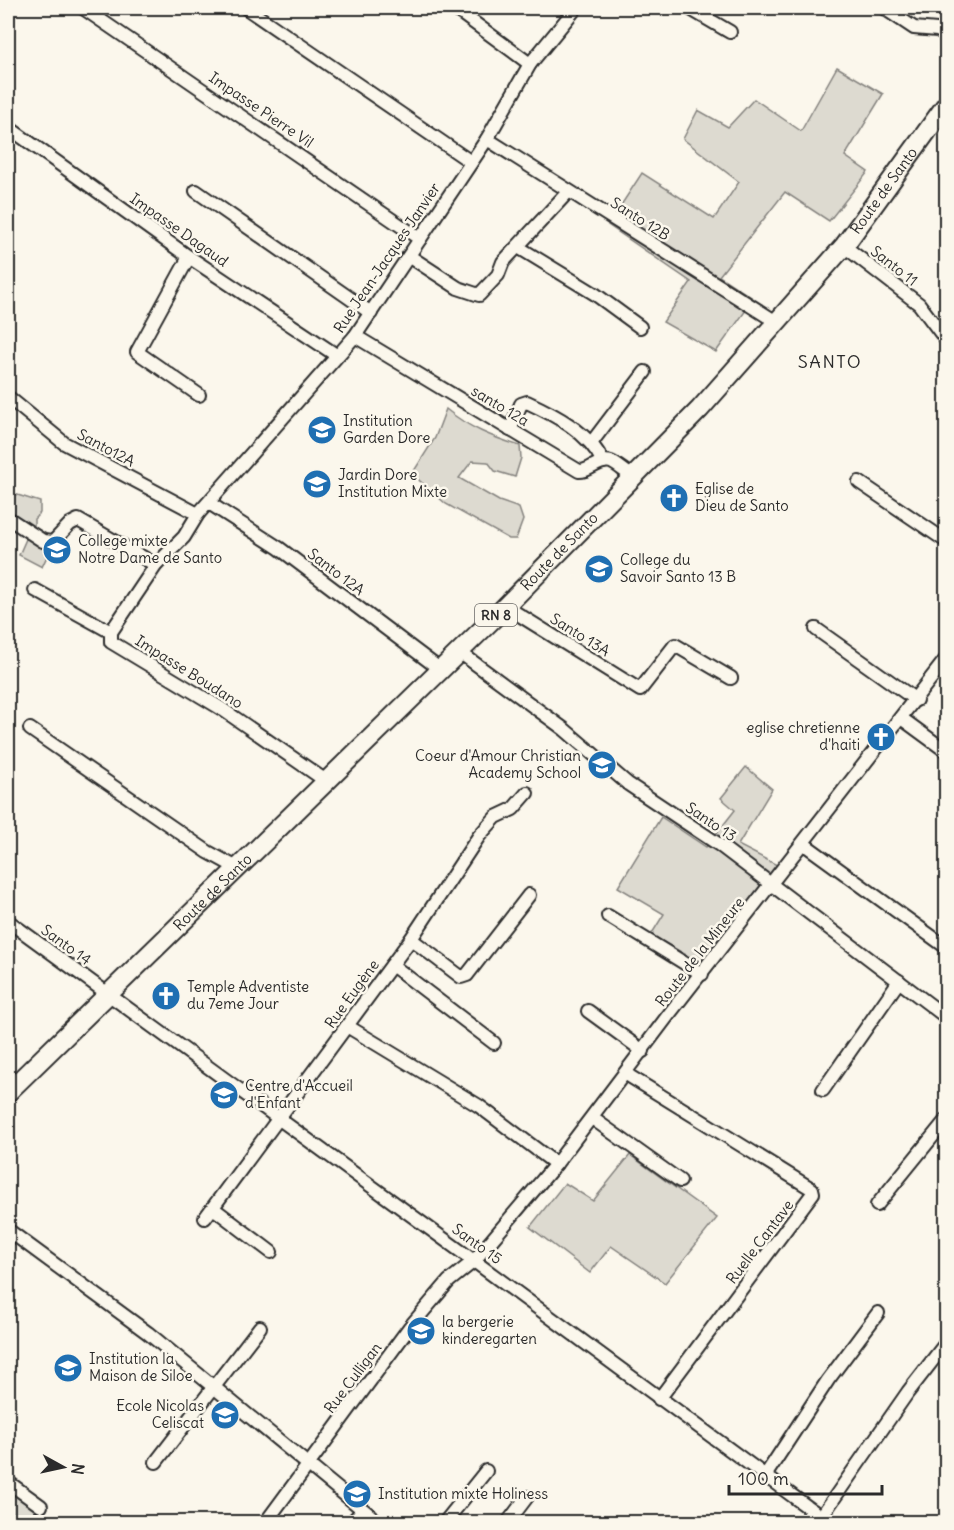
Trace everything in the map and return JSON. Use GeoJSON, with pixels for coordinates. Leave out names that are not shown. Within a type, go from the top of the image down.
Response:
{"type":"FeatureCollection","features":[{"type":"Feature","properties":{"kind":"main road","name":"Route de Santo"},"geometry":{"type":"LineString","coordinates":[[8,1092],[106,993],[239,869],[441,670],[700,409],[844,246],[946,105]]}},
{"type":"Feature","properties":{"kind":"street","name":"Impasse Pierre Vil"},"geometry":{"type":"LineString","coordinates":[[83,8],[420,239]]}},
{"type":"Feature","properties":{"kind":"street"},"geometry":{"type":"LineString","coordinates":[[246,8],[471,162]]}},
{"type":"Feature","properties":{"kind":"street"},"geometry":{"type":"LineString","coordinates":[[454,8],[530,64]]}},
{"type":"Feature","properties":{"kind":"street","name":"Rue Jean-Jacques Janvier"},"geometry":{"type":"LineString","coordinates":[[156,565],[184,537],[198,514],[355,336],[487,139],[530,64],[576,8]]}},
{"type":"Feature","properties":{"kind":"street"},"geometry":{"type":"LineString","coordinates":[[689,8],[730,32]]}},
{"type":"Feature","properties":{"kind":"street"},"geometry":{"type":"LineString","coordinates":[[884,8],[914,28],[937,30],[946,34]]}},
{"type":"Feature","properties":{"kind":"street","name":"Impasse Dagaud"},"geometry":{"type":"LineString","coordinates":[[8,127],[189,257],[336,355]]}},
{"type":"Feature","properties":{"kind":"street","name":"Santo 12B"},"geometry":{"type":"LineString","coordinates":[[487,139],[778,323]]}},
{"type":"Feature","properties":{"kind":"street"},"geometry":{"type":"LineString","coordinates":[[196,191],[371,314]]}},
{"type":"Feature","properties":{"kind":"street"},"geometry":{"type":"LineString","coordinates":[[410,256],[458,288],[479,295],[489,286],[503,262],[568,192]]}},
{"type":"Feature","properties":{"kind":"street","name":"Santo 11"},"geometry":{"type":"LineString","coordinates":[[844,246],[919,304],[946,340]]}},
{"type":"Feature","properties":{"kind":"street"},"geometry":{"type":"LineString","coordinates":[[518,247],[595,294],[640,327]]}},
{"type":"Feature","properties":{"kind":"street"},"geometry":{"type":"LineString","coordinates":[[189,257],[136,352],[199,395]]}},
{"type":"Feature","properties":{"kind":"street","name":"santo 12a"},"geometry":{"type":"LineString","coordinates":[[355,336],[579,471],[603,462]]}},
{"type":"Feature","properties":{"kind":"street"},"geometry":{"type":"LineString","coordinates":[[592,442],[645,372]]}},
{"type":"Feature","properties":{"kind":"street","name":"Santo12A"},"geometry":{"type":"LineString","coordinates":[[8,397],[64,443],[198,514]]}},
{"type":"Feature","properties":{"kind":"street"},"geometry":{"type":"LineString","coordinates":[[510,430],[521,404],[527,402],[592,442],[603,462],[611,462],[632,476]]}},
{"type":"Feature","properties":{"kind":"street"},"geometry":{"type":"LineString","coordinates":[[859,482],[946,541]]}},
{"type":"Feature","properties":{"kind":"street","name":"Santo 12A"},"geometry":{"type":"LineString","coordinates":[[209,503],[279,548],[441,670]]}},
{"type":"Feature","properties":{"kind":"street"},"geometry":{"type":"LineString","coordinates":[[8,518],[43,542],[54,542],[70,524],[78,520],[156,565],[111,633],[35,590]]}},
{"type":"Feature","properties":{"kind":"street","name":"Santo 13A"},"geometry":{"type":"LineString","coordinates":[[505,606],[640,690],[675,645],[732,678]]}},
{"type":"Feature","properties":{"kind":"street"},"geometry":{"type":"LineString","coordinates":[[816,629],[916,700]]}},
{"type":"Feature","properties":{"kind":"street","name":"Impasse Boudano"},"geometry":{"type":"LineString","coordinates":[[111,633],[111,642],[222,709],[326,781]]}},
{"type":"Feature","properties":{"kind":"street","name":"Santo 13"},"geometry":{"type":"LineString","coordinates":[[458,651],[564,729],[628,784],[718,844],[946,1017]]}},
{"type":"Feature","properties":{"kind":"street","name":"Route de la Mineure"},"geometry":{"type":"LineString","coordinates":[[474,1260],[556,1164],[946,659]]}},
{"type":"Feature","properties":{"kind":"street"},"geometry":{"type":"LineString","coordinates":[[902,718],[946,751]]}},
{"type":"Feature","properties":{"kind":"street"},"geometry":{"type":"LineString","coordinates":[[30,729],[208,852],[239,869]]}},
{"type":"Feature","properties":{"kind":"street","name":"Rue Eugène"},"geometry":{"type":"LineString","coordinates":[[205,1218],[411,939],[479,836],[496,817],[513,809],[527,793]]}},
{"type":"Feature","properties":{"kind":"street"},"geometry":{"type":"LineString","coordinates":[[804,844],[946,947]]}},
{"type":"Feature","properties":{"kind":"street"},"geometry":{"type":"LineString","coordinates":[[411,939],[461,976],[466,975],[529,896]]}},
{"type":"Feature","properties":{"kind":"street"},"geometry":{"type":"LineString","coordinates":[[608,916],[702,974]]}},
{"type":"Feature","properties":{"kind":"street","name":"Santo 14"},"geometry":{"type":"LineString","coordinates":[[8,921],[106,993]]}},
{"type":"Feature","properties":{"kind":"street"},"geometry":{"type":"LineString","coordinates":[[392,965],[494,1043]]}},
{"type":"Feature","properties":{"kind":"street"},"geometry":{"type":"LineString","coordinates":[[823,1090],[899,981]]}},
{"type":"Feature","properties":{"kind":"street","name":"Santo 15"},"geometry":{"type":"LineString","coordinates":[[106,993],[474,1260],[820,1517]]}},
{"type":"Feature","properties":{"kind":"street"},"geometry":{"type":"LineString","coordinates":[[588,1011],[643,1051]]}},
{"type":"Feature","properties":{"kind":"street"},"geometry":{"type":"LineString","coordinates":[[347,1026],[470,1100],[556,1164]]}},
{"type":"Feature","properties":{"kind":"street","name":"Ruelle Cantave"},"geometry":{"type":"LineString","coordinates":[[626,1074],[812,1190],[813,1193],[659,1399]]}},
{"type":"Feature","properties":{"kind":"street"},"geometry":{"type":"LineString","coordinates":[[592,1118],[680,1182]]}},
{"type":"Feature","properties":{"kind":"street"},"geometry":{"type":"LineString","coordinates":[[877,1205],[946,1120]]}},
{"type":"Feature","properties":{"kind":"street"},"geometry":{"type":"LineString","coordinates":[[213,1208],[270,1252]]}},
{"type":"Feature","properties":{"kind":"street"},"geometry":{"type":"LineString","coordinates":[[8,1230],[148,1333],[378,1522]]}},
{"type":"Feature","properties":{"kind":"street","name":"Rue Culligan"},"geometry":{"type":"LineString","coordinates":[[266,1522],[409,1328],[449,1281],[474,1260]]}},
{"type":"Feature","properties":{"kind":"street"},"geometry":{"type":"LineString","coordinates":[[765,1476],[828,1380],[878,1313]]}},
{"type":"Feature","properties":{"kind":"street"},"geometry":{"type":"LineString","coordinates":[[156,1462],[260,1327]]}},
{"type":"Feature","properties":{"kind":"street"},"geometry":{"type":"LineString","coordinates":[[804,1522],[820,1517],[908,1392],[946,1343]]}},
{"type":"Feature","properties":{"kind":"street"},"geometry":{"type":"LineString","coordinates":[[445,1522],[486,1471]]}},
{"type":"Feature","properties":{"kind":"street"},"geometry":{"type":"LineString","coordinates":[[8,1482],[41,1506]]}},
{"type":"Feature","properties":{"kind":"street"},"geometry":{"type":"LineString","coordinates":[[508,1522],[527,1497]]}},
{"type":"Feature","properties":{"kind":"street"},"geometry":{"type":"LineString","coordinates":[[352,1522],[363,1510]]}},
{"type":"Feature","properties":{"kind":"shaded area"},"geometry":{"type":"Polygon","coordinates":[[[837,67],[883,94],[845,156],[868,172],[829,221],[785,192],[719,276],[754,299],[716,352],[663,322],[691,282],[608,225],[642,173],[714,219],[739,182],[683,139],[698,110],[728,127],[754,99],[801,131],[837,67]]]}},
{"type":"Feature","properties":{"kind":"shaded area"},"geometry":{"type":"Polygon","coordinates":[[[446,409],[463,422],[481,431],[520,446],[521,458],[515,477],[495,471],[488,462],[472,461],[459,478],[499,501],[519,508],[523,520],[516,539],[509,539],[446,504],[412,474],[435,438],[446,409]]]}},
{"type":"Feature","properties":{"kind":"shaded area"},"geometry":{"type":"Polygon","coordinates":[[[8,492],[40,502],[40,513],[34,519],[34,527],[48,535],[48,554],[42,567],[19,555],[26,539],[12,528],[8,533],[8,492]]]}},
{"type":"Feature","properties":{"kind":"shaded area"},"geometry":{"type":"Polygon","coordinates":[[[746,767],[772,789],[738,845],[777,865],[764,886],[702,964],[651,935],[664,914],[618,887],[661,817],[706,847],[735,810],[721,798],[746,767]]]}},
{"type":"Feature","properties":{"kind":"shaded area"},"geometry":{"type":"Polygon","coordinates":[[[630,1155],[717,1218],[665,1283],[611,1246],[590,1273],[530,1227],[565,1183],[593,1201],[630,1155]]]}},
{"type":"Feature","properties":{"kind":"shaded area"},"geometry":{"type":"Polygon","coordinates":[[[8,1485],[54,1522],[8,1522],[8,1485]]]}},
{"type":"Feature","properties":{"kind":"place","name":"Institution Garden Dore"},"geometry":{"type":"Point","coordinates":[322,430]}},
{"type":"Feature","properties":{"kind":"place","name":"Jardin Dore Institution Mixte"},"geometry":{"type":"Point","coordinates":[317,484]}},
{"type":"Feature","properties":{"kind":"place","name":"Eglise de Dieu de Santo"},"geometry":{"type":"Point","coordinates":[674,498]}},
{"type":"Feature","properties":{"kind":"place","name":"College mixte Notre Dame de Santo"},"geometry":{"type":"Point","coordinates":[57,550]}},
{"type":"Feature","properties":{"kind":"place","name":"College du Savoir Santo 13 B"},"geometry":{"type":"Point","coordinates":[599,569]}},
{"type":"Feature","properties":{"kind":"place","name":"eglise chretienne d'haiti"},"geometry":{"type":"Point","coordinates":[881,737]}},
{"type":"Feature","properties":{"kind":"place","name":"Coeur d'Amour Christian Academy School"},"geometry":{"type":"Point","coordinates":[602,765]}},
{"type":"Feature","properties":{"kind":"place","name":"Temple Adventiste du 7eme Jour"},"geometry":{"type":"Point","coordinates":[166,996]}},
{"type":"Feature","properties":{"kind":"place","name":"Centre d'Accueil d'Enfant"},"geometry":{"type":"Point","coordinates":[224,1095]}},
{"type":"Feature","properties":{"kind":"place","name":"la bergerie kinderegarten"},"geometry":{"type":"Point","coordinates":[421,1331]}},
{"type":"Feature","properties":{"kind":"place","name":"Institution la Maison de Siloe"},"geometry":{"type":"Point","coordinates":[68,1368]}},
{"type":"Feature","properties":{"kind":"place","name":"Ecole Nicolas Celiscat"},"geometry":{"type":"Point","coordinates":[225,1415]}},
{"type":"Feature","properties":{"kind":"place","name":"Institution mixte Holiness"},"geometry":{"type":"Point","coordinates":[357,1494]}},
{"type":"Feature","properties":{"kind":"district","name":"SANTO"},"geometry":{"type":"Point","coordinates":[830,362]}}]}
